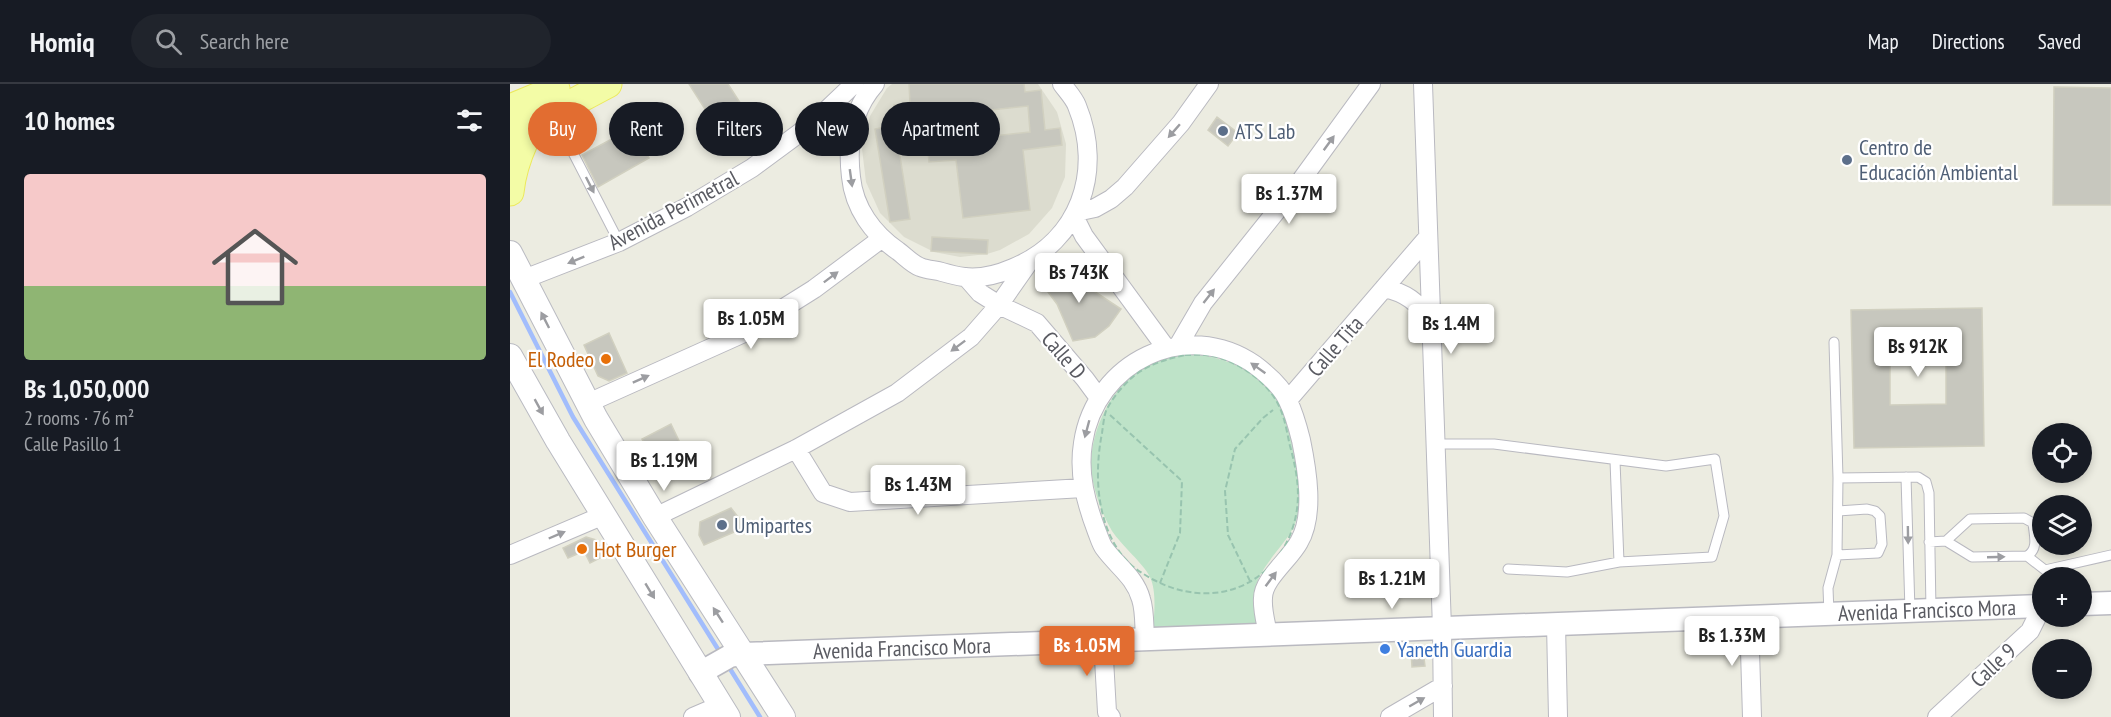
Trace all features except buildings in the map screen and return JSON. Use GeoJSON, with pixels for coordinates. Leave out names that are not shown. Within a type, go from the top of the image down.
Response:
{"type":"FeatureCollection","features":[{"type":"Feature","properties":{"kind":"main road"},"geometry":{"type":"LineString","coordinates":[[562,102],[608,84]]}},
{"type":"Feature","properties":{"kind":"main road"},"geometry":{"type":"LineString","coordinates":[[510,108],[528,109]]}},
{"type":"Feature","properties":{"kind":"main road"},"geometry":{"type":"LineString","coordinates":[[510,192],[513,170],[528,139]]}},
{"type":"Feature","properties":{"kind":"main road"},"geometry":{"type":"LineString","coordinates":[[510,253],[588,403],[655,517],[737,655],[783,717]]}},
{"type":"Feature","properties":{"kind":"main road"},"geometry":{"type":"LineString","coordinates":[[510,356],[558,441],[705,670],[725,711]]}},
{"type":"Feature","properties":{"kind":"street","name":"Avenida Perimetral"},"geometry":{"type":"LineString","coordinates":[[835,102],[854,84]]}},
{"type":"Feature","properties":{"kind":"street"},"geometry":{"type":"LineString","coordinates":[[863,102],[875,84]]}},
{"type":"Feature","properties":{"kind":"street"},"geometry":{"type":"LineString","coordinates":[[848,156],[852,186],[863,215],[881,239],[920,267],[966,278],[999,274],[1030,261],[1055,242],[1075,214],[1087,178],[1088,140],[1077,105],[1062,84]]}},
{"type":"Feature","properties":{"kind":"street"},"geometry":{"type":"LineString","coordinates":[[1075,214],[1095,208],[1112,199],[1125,187],[1180,123],[1209,84]]}},
{"type":"Feature","properties":{"kind":"street"},"geometry":{"type":"LineString","coordinates":[[1172,347],[1203,303],[1302,179],[1371,84]]}},
{"type":"Feature","properties":{"kind":"street"},"geometry":{"type":"LineString","coordinates":[[1423,84],[1437,444],[1443,717]]}},
{"type":"Feature","properties":{"kind":"street","name":"Avenida Perimetral"},"geometry":{"type":"LineString","coordinates":[[524,279],[619,242],[687,207],[752,168],[795,136]]}},
{"type":"Feature","properties":{"kind":"street"},"geometry":{"type":"LineString","coordinates":[[1087,178],[1091,185],[1101,191],[1125,187]]}},
{"type":"Feature","properties":{"kind":"street"},"geometry":{"type":"LineString","coordinates":[[1075,214],[1084,236],[1172,347]]}},
{"type":"Feature","properties":{"kind":"street","name":"Calle Tita"},"geometry":{"type":"LineString","coordinates":[[1284,403],[1428,237]]}},
{"type":"Feature","properties":{"kind":"street"},"geometry":{"type":"LineString","coordinates":[[588,403],[744,333],[814,289],[881,239]]}},
{"type":"Feature","properties":{"kind":"street"},"geometry":{"type":"LineString","coordinates":[[655,517],[796,449],[897,393],[971,337],[999,305],[1030,261]]}},
{"type":"Feature","properties":{"kind":"street","name":"Calle D"},"geometry":{"type":"LineString","coordinates":[[966,278],[980,293],[1037,323],[1085,379],[1102,405]]}},
{"type":"Feature","properties":{"kind":"street"},"geometry":{"type":"LineString","coordinates":[[1384,288],[1400,292],[1414,301],[1431,319]]}},
{"type":"Feature","properties":{"kind":"street"},"geometry":{"type":"LineString","coordinates":[[1145,639],[1142,599],[1133,580],[1103,547],[1083,488],[1083,444],[1089,420],[1102,405],[1115,377],[1142,357],[1172,347],[1213,347],[1243,357],[1269,375],[1301,440],[1309,503],[1305,527],[1299,542],[1264,588],[1262,599],[1268,634]]}},
{"type":"Feature","properties":{"kind":"street"},"geometry":{"type":"LineString","coordinates":[[796,449],[823,494],[850,502],[1083,488]]}},
{"type":"Feature","properties":{"kind":"street"},"geometry":{"type":"LineString","coordinates":[[510,555],[604,515]]}},
{"type":"Feature","properties":{"kind":"street"},"geometry":{"type":"LineString","coordinates":[[2092,604],[2111,603]]}},
{"type":"Feature","properties":{"kind":"street","name":"Avenida Francisco Mora"},"geometry":{"type":"LineString","coordinates":[[705,670],[737,655],[2032,606]]}},
{"type":"Feature","properties":{"kind":"street"},"geometry":{"type":"LineString","coordinates":[[1749,617],[1752,717]]}},
{"type":"Feature","properties":{"kind":"street"},"geometry":{"type":"LineString","coordinates":[[1556,624],[1558,717]]}},
{"type":"Feature","properties":{"kind":"street","name":"Calle 9"},"geometry":{"type":"LineString","coordinates":[[1937,717],[2032,627]]}},
{"type":"Feature","properties":{"kind":"street"},"geometry":{"type":"LineString","coordinates":[[1103,641],[1106,715]]}},
{"type":"Feature","properties":{"kind":"street"},"geometry":{"type":"LineString","coordinates":[[1390,717],[1443,686]]}},
{"type":"Feature","properties":{"kind":"street"},"geometry":{"type":"LineString","coordinates":[[693,717],[725,711]]}},
{"type":"Feature","properties":{"kind":"lane"},"geometry":{"type":"LineString","coordinates":[[569,156],[619,242]]}},
{"type":"Feature","properties":{"kind":"lane"},"geometry":{"type":"LineString","coordinates":[[1829,614],[1828,588],[1837,555],[1838,511],[1834,342]]}},
{"type":"Feature","properties":{"kind":"lane"},"geometry":{"type":"LineString","coordinates":[[1437,444],[1494,444],[1666,466],[1714,459],[1724,516],[1712,556],[1619,562],[1567,572],[1508,569]]}},
{"type":"Feature","properties":{"kind":"lane"},"geometry":{"type":"LineString","coordinates":[[1615,461],[1619,562]]}},
{"type":"Feature","properties":{"kind":"lane"},"geometry":{"type":"LineString","coordinates":[[1906,477],[1921,610]]}},
{"type":"Feature","properties":{"kind":"lane"},"geometry":{"type":"LineString","coordinates":[[1838,478],[1918,477],[1926,482],[1929,503],[1929,542],[1921,610]]}},
{"type":"Feature","properties":{"kind":"lane"},"geometry":{"type":"LineString","coordinates":[[1908,504],[1929,503]]}},
{"type":"Feature","properties":{"kind":"lane"},"geometry":{"type":"LineString","coordinates":[[1837,555],[1878,553],[1882,544],[1880,516],[1875,511],[1867,509],[1838,511]]}},
{"type":"Feature","properties":{"kind":"lane"},"geometry":{"type":"LineString","coordinates":[[1929,542],[1946,541],[1972,557],[2027,556],[2035,548],[2033,524],[2024,518],[1970,519],[1946,541]]}},
{"type":"Feature","properties":{"kind":"lane"},"geometry":{"type":"LineString","coordinates":[[2027,556],[2044,570],[2111,555]]}},
{"type":"Feature","properties":{"kind":"path"},"geometry":{"type":"LineString","coordinates":[[1185,355],[1213,356],[1239,365],[1284,403],[1299,488],[1297,515],[1288,541],[1272,564],[1251,581],[1234,589],[1206,594],[1178,591],[1141,573],[1125,559],[1113,542],[1105,522],[1098,489],[1102,405],[1115,396],[1134,376],[1158,362],[1185,355]]}},
{"type":"Feature","properties":{"kind":"path"},"geometry":{"type":"LineString","coordinates":[[1251,581],[1228,535],[1226,491],[1236,449],[1263,418],[1284,403]]}},
{"type":"Feature","properties":{"kind":"path"},"geometry":{"type":"LineString","coordinates":[[1102,405],[1182,481],[1180,533],[1160,583]]}},
{"type":"Feature","properties":{"kind":"shaded area"},"geometry":{"type":"Polygon","coordinates":[[[892,84],[1038,84],[1057,112],[1066,144],[1065,177],[1052,208],[1029,234],[1000,250],[987,254],[960,257],[934,252],[904,237],[880,213],[866,182],[863,156],[869,156],[870,116],[887,88],[892,84]]]}},
{"type":"Feature","properties":{"kind":"green space"},"geometry":{"type":"Polygon","coordinates":[[[1186,352],[1232,364],[1250,372],[1264,383],[1275,396],[1291,435],[1300,478],[1301,504],[1291,532],[1259,577],[1256,590],[1257,599],[1265,626],[1153,631],[1154,596],[1150,577],[1112,531],[1095,491],[1091,466],[1094,441],[1102,416],[1115,394],[1132,376],[1144,368],[1186,352]]]}},
{"type":"Feature","properties":{"kind":"waterway"},"geometry":{"type":"LineString","coordinates":[[510,292],[573,417],[721,654]]}},
{"type":"Feature","properties":{"kind":"waterway"},"geometry":{"type":"LineString","coordinates":[[727,664],[760,717]]}},
{"type":"Feature","properties":{"kind":"place","name":"ATS Lab"},"geometry":{"type":"Point","coordinates":[1223,131]}},
{"type":"Feature","properties":{"kind":"place","name":"Centro de Educación Ambiental"},"geometry":{"type":"Point","coordinates":[1847,160]}},
{"type":"Feature","properties":{"kind":"place","name":"El Rodeo"},"geometry":{"type":"Point","coordinates":[606,359]}},
{"type":"Feature","properties":{"kind":"place","name":"Umipartes"},"geometry":{"type":"Point","coordinates":[722,525]}},
{"type":"Feature","properties":{"kind":"place","name":"Hot Burger"},"geometry":{"type":"Point","coordinates":[582,549]}},
{"type":"Feature","properties":{"kind":"place","name":"Yaneth Guardia"},"geometry":{"type":"Point","coordinates":[1385,649]}}]}
